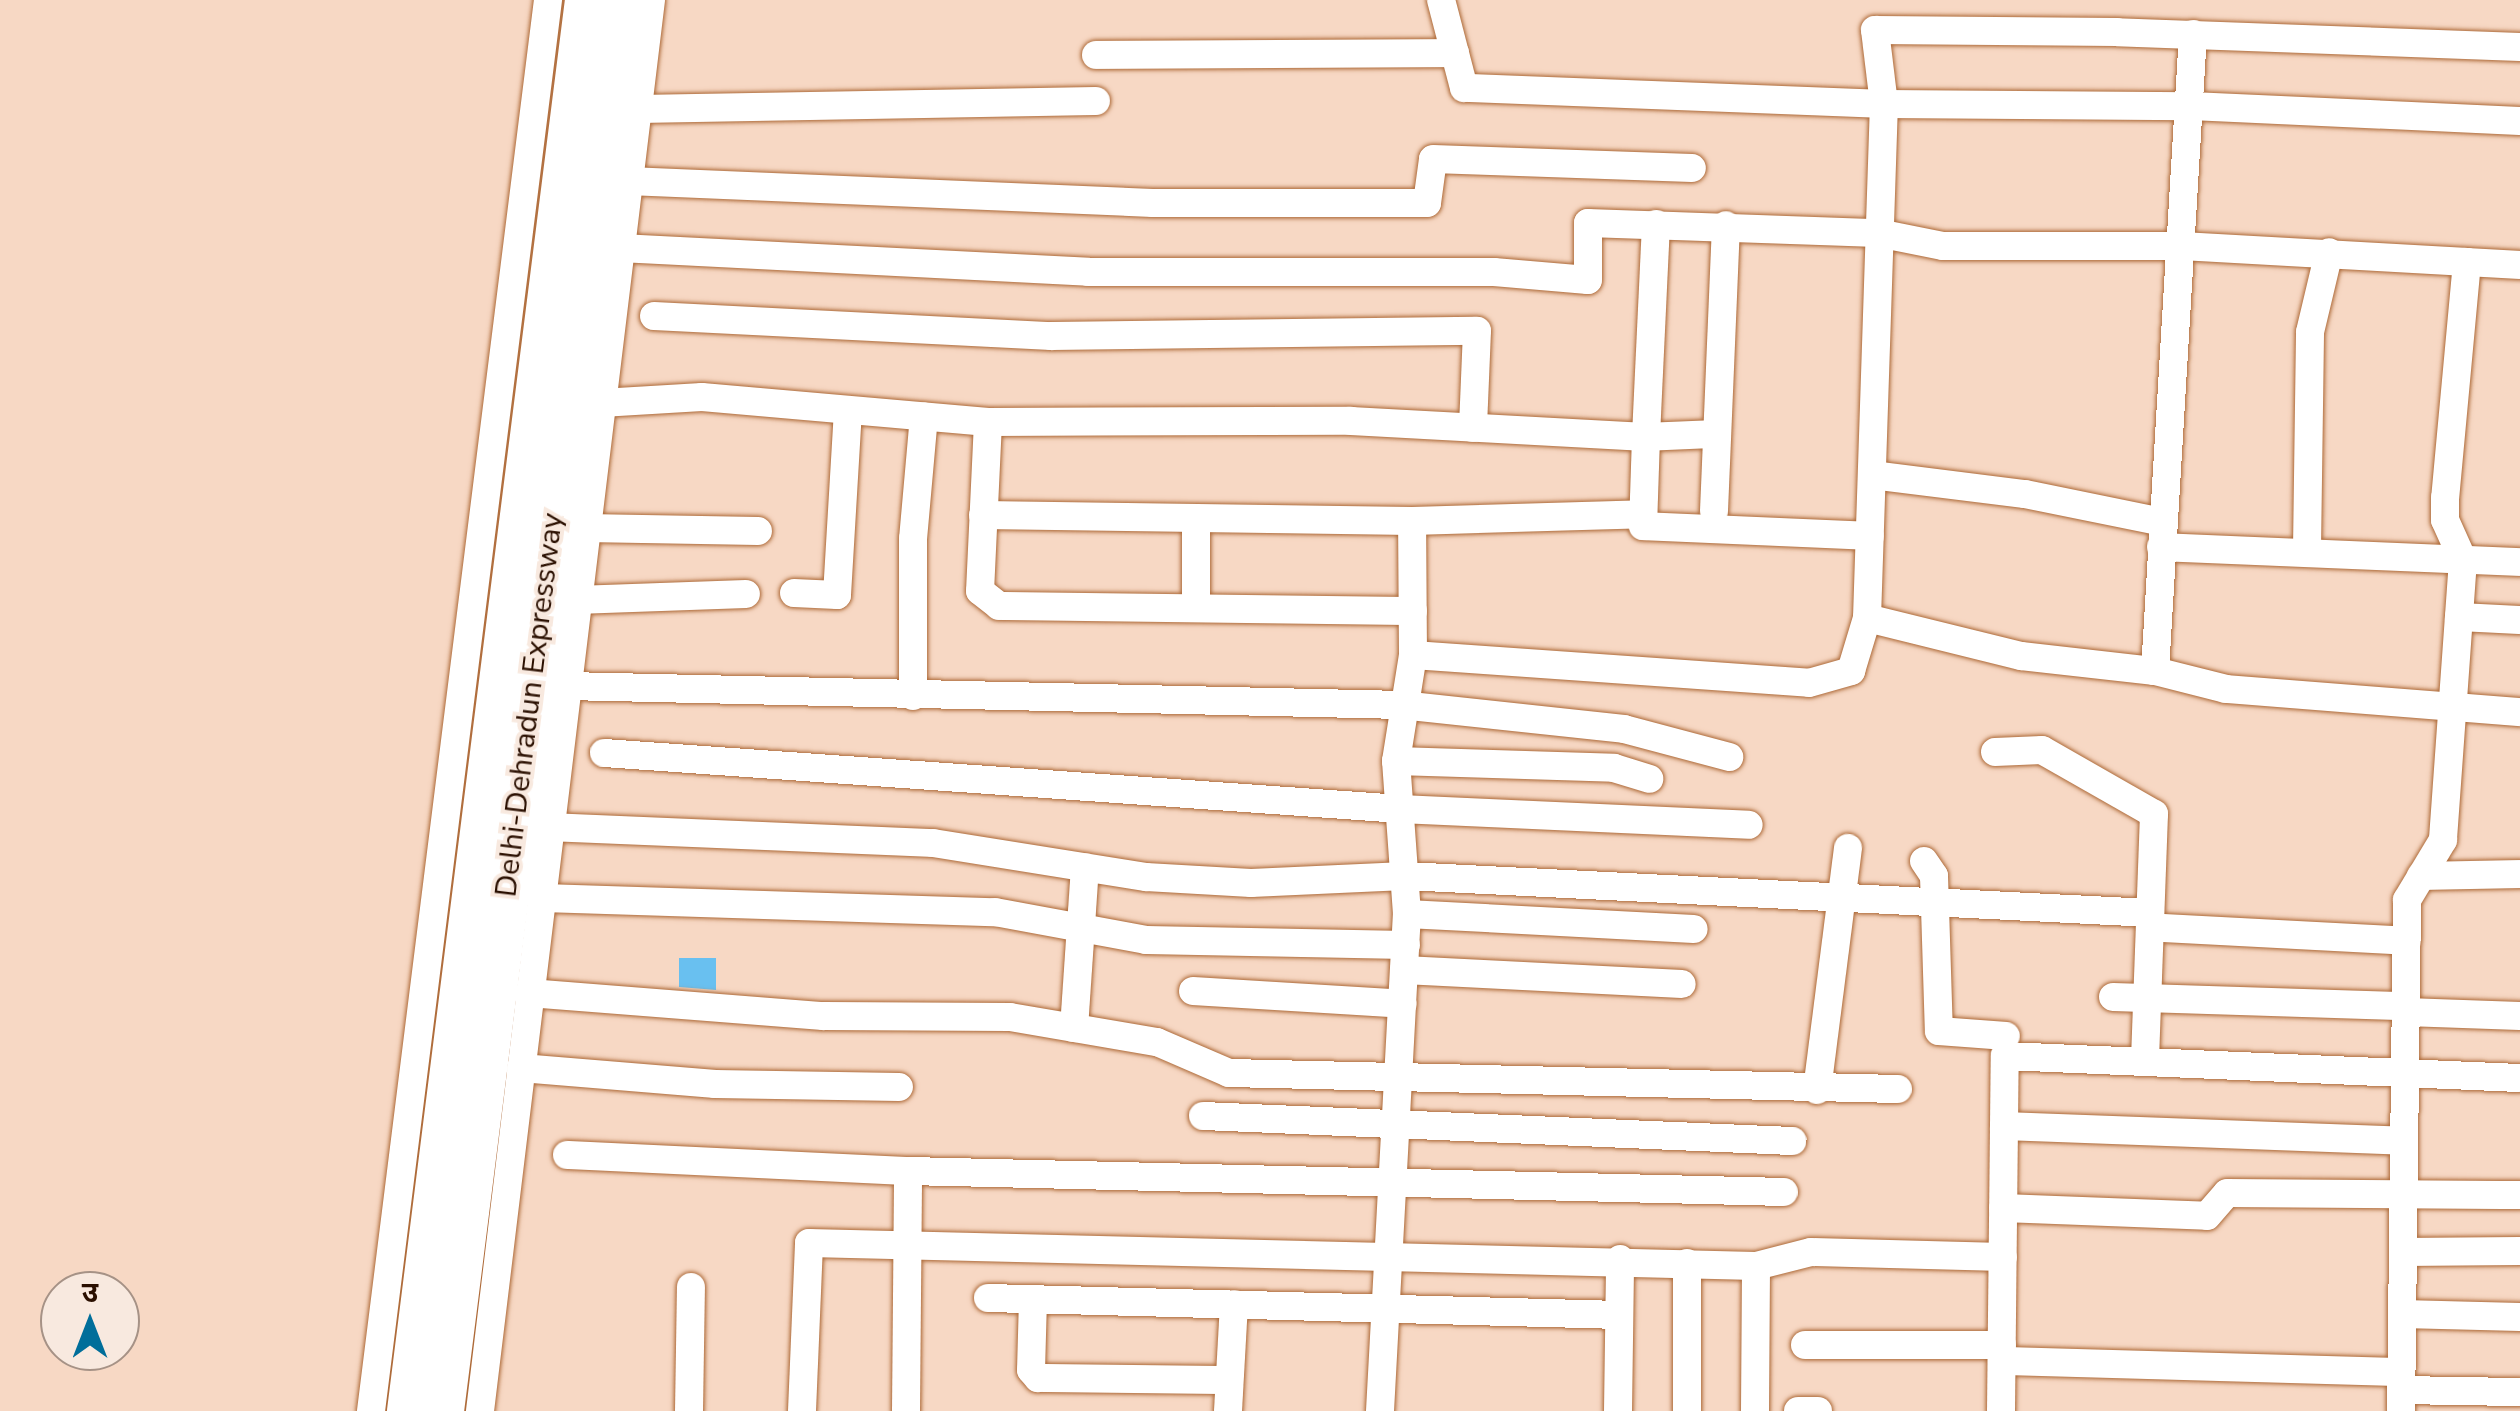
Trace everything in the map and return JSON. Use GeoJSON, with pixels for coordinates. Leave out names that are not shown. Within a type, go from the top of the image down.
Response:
{"type":"FeatureCollection","features":[{"type":"Feature","properties":{"kind":"highway","name":"Delhi-Dehradun Expressway"},"geometry":{"type":"LineString","coordinates":[[407,1411],[585,0]]}},
{"type":"Feature","properties":{"kind":"highway","name":"Delhi-Dehradun Expressway"},"geometry":{"type":"LineString","coordinates":[[444,1411],[622,0]]}},
{"type":"Feature","properties":{"kind":"street"},"geometry":{"type":"LineString","coordinates":[[371,1411],[548,0]]}},
{"type":"Feature","properties":{"kind":"street"},"geometry":{"type":"LineString","coordinates":[[480,1411],[550,995],[559,899],[590,687],[595,601],[610,529],[623,403],[620,248],[652,0]]}},
{"type":"Feature","properties":{"kind":"street"},"geometry":{"type":"LineString","coordinates":[[1442,0],[1464,88],[1884,104],[2191,106],[2520,121]]}},
{"type":"Feature","properties":{"kind":"street"},"geometry":{"type":"LineString","coordinates":[[1413,655],[1810,682],[1851,671],[1868,618],[1884,104],[1875,30],[2193,34],[2520,47]]}},
{"type":"Feature","properties":{"kind":"street"},"geometry":{"type":"LineString","coordinates":[[2155,672],[2193,34]]}},
{"type":"Feature","properties":{"kind":"street"},"geometry":{"type":"LineString","coordinates":[[1096,55],[1455,53]]}},
{"type":"Feature","properties":{"kind":"street"},"geometry":{"type":"LineString","coordinates":[[638,109],[1096,101]]}},
{"type":"Feature","properties":{"kind":"street"},"geometry":{"type":"LineString","coordinates":[[628,181],[1153,203],[1426,203],[1434,159],[1692,168]]}},
{"type":"Feature","properties":{"kind":"street"},"geometry":{"type":"LineString","coordinates":[[620,248],[1088,272],[1494,272],[1588,280],[1588,222],[1878,233],[1943,246],[2182,246],[2520,264]]}},
{"type":"Feature","properties":{"kind":"street"},"geometry":{"type":"LineString","coordinates":[[1656,224],[1643,526],[1870,536]]}},
{"type":"Feature","properties":{"kind":"street"},"geometry":{"type":"LineString","coordinates":[[1714,511],[1726,225]]}},
{"type":"Feature","properties":{"kind":"street"},"geometry":{"type":"LineString","coordinates":[[2306,549],[2310,332],[2329,252]]}},
{"type":"Feature","properties":{"kind":"street"},"geometry":{"type":"LineString","coordinates":[[2401,1391],[2407,900],[2443,840],[2463,560],[2445,508],[2468,262]]}},
{"type":"Feature","properties":{"kind":"street"},"geometry":{"type":"LineString","coordinates":[[654,316],[1052,336],[1477,331],[1473,428]]}},
{"type":"Feature","properties":{"kind":"street"},"geometry":{"type":"LineString","coordinates":[[623,403],[702,397],[988,422],[1351,421],[1646,437],[1716,434]]}},
{"type":"Feature","properties":{"kind":"street"},"geometry":{"type":"LineString","coordinates":[[794,594],[837,595],[848,410]]}},
{"type":"Feature","properties":{"kind":"street"},"geometry":{"type":"LineString","coordinates":[[913,696],[913,539],[924,416]]}},
{"type":"Feature","properties":{"kind":"street"},"geometry":{"type":"LineString","coordinates":[[988,422],[980,592],[1000,606],[1413,611]]}},
{"type":"Feature","properties":{"kind":"street"},"geometry":{"type":"LineString","coordinates":[[1872,475],[2025,494],[2162,534],[2306,549],[2520,562]]}},
{"type":"Feature","properties":{"kind":"street"},"geometry":{"type":"LineString","coordinates":[[984,515],[1412,521],[1644,514]]}},
{"type":"Feature","properties":{"kind":"street"},"geometry":{"type":"LineString","coordinates":[[1196,518],[1196,608]]}},
{"type":"Feature","properties":{"kind":"street"},"geometry":{"type":"LineString","coordinates":[[1380,1411],[1407,914],[1396,761],[1401,705],[1413,655],[1412,521]]}},
{"type":"Feature","properties":{"kind":"street"},"geometry":{"type":"LineString","coordinates":[[610,529],[758,531]]}},
{"type":"Feature","properties":{"kind":"street"},"geometry":{"type":"LineString","coordinates":[[595,601],[746,594]]}},
{"type":"Feature","properties":{"kind":"street"},"geometry":{"type":"LineString","coordinates":[[1868,618],[2021,656],[2155,672],[2226,689],[2454,710],[2520,712]]}},
{"type":"Feature","properties":{"kind":"street"},"geometry":{"type":"LineString","coordinates":[[2459,618],[2520,620]]}},
{"type":"Feature","properties":{"kind":"street"},"geometry":{"type":"LineString","coordinates":[[590,687],[1401,705],[1624,730],[1728,757]]}},
{"type":"Feature","properties":{"kind":"street"},"geometry":{"type":"LineString","coordinates":[[1996,752],[2042,750],[2154,814],[2156,920],[2145,1062]]}},
{"type":"Feature","properties":{"kind":"street"},"geometry":{"type":"LineString","coordinates":[[604,753],[1400,809],[1750,825]]}},
{"type":"Feature","properties":{"kind":"street"},"geometry":{"type":"LineString","coordinates":[[1396,761],[1614,768],[1649,780]]}},
{"type":"Feature","properties":{"kind":"street"},"geometry":{"type":"LineString","coordinates":[[569,828],[934,843],[1085,867],[1252,883],[1406,876],[1934,904],[2407,941]]}},
{"type":"Feature","properties":{"kind":"street"},"geometry":{"type":"LineString","coordinates":[[1816,1090],[1848,848]]}},
{"type":"Feature","properties":{"kind":"street"},"geometry":{"type":"LineString","coordinates":[[1924,862],[1934,876],[1938,1031],[2006,1036]]}},
{"type":"Feature","properties":{"kind":"street"},"geometry":{"type":"LineString","coordinates":[[1074,1028],[1085,867]]}},
{"type":"Feature","properties":{"kind":"street"},"geometry":{"type":"LineString","coordinates":[[2422,876],[2520,874]]}},
{"type":"Feature","properties":{"kind":"street"},"geometry":{"type":"LineString","coordinates":[[559,899],[995,912],[1146,940],[1405,957],[1682,984]]}},
{"type":"Feature","properties":{"kind":"street"},"geometry":{"type":"LineString","coordinates":[[1407,914],[1694,928]]}},
{"type":"Feature","properties":{"kind":"street"},"geometry":{"type":"LineString","coordinates":[[1192,991],[1402,1004]]}},
{"type":"Feature","properties":{"kind":"street"},"geometry":{"type":"LineString","coordinates":[[550,995],[823,1016],[1010,1017],[1157,1042],[1230,1073],[1398,1073],[1816,1090],[1898,1089]]}},
{"type":"Feature","properties":{"kind":"street"},"geometry":{"type":"LineString","coordinates":[[2114,997],[2520,1016]]}},
{"type":"Feature","properties":{"kind":"street"},"geometry":{"type":"LineString","coordinates":[[2001,1411],[2005,1056],[2520,1078]]}},
{"type":"Feature","properties":{"kind":"street"},"geometry":{"type":"LineString","coordinates":[[538,1069],[715,1084],[899,1087]]}},
{"type":"Feature","properties":{"kind":"street"},"geometry":{"type":"LineString","coordinates":[[1203,1116],[1792,1140]]}},
{"type":"Feature","properties":{"kind":"street"},"geometry":{"type":"LineString","coordinates":[[2004,1126],[2404,1141]]}},
{"type":"Feature","properties":{"kind":"street"},"geometry":{"type":"LineString","coordinates":[[567,1155],[908,1171],[1784,1192]]}},
{"type":"Feature","properties":{"kind":"street"},"geometry":{"type":"LineString","coordinates":[[906,1411],[908,1171]]}},
{"type":"Feature","properties":{"kind":"street"},"geometry":{"type":"LineString","coordinates":[[2003,1208],[2207,1216],[2227,1193],[2520,1195]]}},
{"type":"Feature","properties":{"kind":"street"},"geometry":{"type":"LineString","coordinates":[[802,1411],[809,1243],[1620,1259],[1756,1266],[1811,1252],[2003,1257]]}},
{"type":"Feature","properties":{"kind":"street"},"geometry":{"type":"LineString","coordinates":[[2403,1252],[2520,1251]]}},
{"type":"Feature","properties":{"kind":"street"},"geometry":{"type":"LineString","coordinates":[[1618,1411],[1620,1259]]}},
{"type":"Feature","properties":{"kind":"street"},"geometry":{"type":"LineString","coordinates":[[1687,1263],[1687,1411]]}},
{"type":"Feature","properties":{"kind":"street"},"geometry":{"type":"LineString","coordinates":[[1754,1411],[1756,1266]]}},
{"type":"Feature","properties":{"kind":"street"},"geometry":{"type":"LineString","coordinates":[[688,1411],[691,1287]]}},
{"type":"Feature","properties":{"kind":"street"},"geometry":{"type":"LineString","coordinates":[[988,1298],[1619,1315]]}},
{"type":"Feature","properties":{"kind":"street"},"geometry":{"type":"LineString","coordinates":[[1033,1300],[1031,1370],[1038,1378],[1229,1380]]}},
{"type":"Feature","properties":{"kind":"street"},"geometry":{"type":"LineString","coordinates":[[1228,1411],[1234,1304]]}},
{"type":"Feature","properties":{"kind":"street"},"geometry":{"type":"LineString","coordinates":[[2402,1314],[2520,1317]]}},
{"type":"Feature","properties":{"kind":"street"},"geometry":{"type":"LineString","coordinates":[[1805,1346],[2002,1353],[2401,1391],[2520,1392]]}},
{"type":"Feature","properties":{"kind":"street"},"geometry":{"type":"LineString","coordinates":[[1798,1410],[1818,1411]]}},
{"type":"Feature","properties":{"kind":"building"},"geometry":{"type":"Polygon","coordinates":[[[679,958],[716,958],[716,990],[679,987],[679,958]]]}}]}
